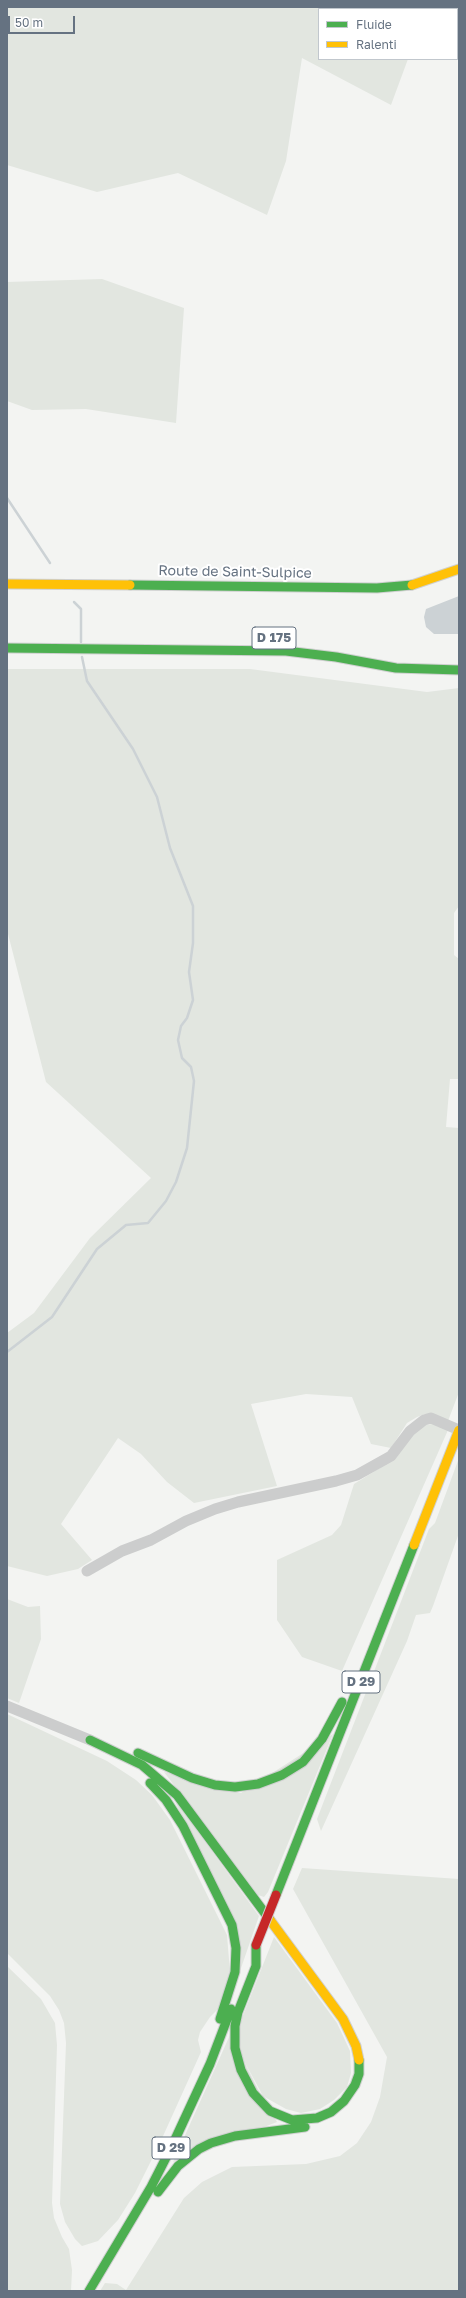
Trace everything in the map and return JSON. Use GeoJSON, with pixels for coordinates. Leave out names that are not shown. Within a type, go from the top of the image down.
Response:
{"type":"FeatureCollection","features":[{"type":"Feature","properties":{"kind":"main road","name":"Route de Saint-Sulpice"},"geometry":{"type":"LineString","coordinates":[[7,584],[377,588],[408,586],[459,569]]}},
{"type":"Feature","properties":{"kind":"main road","name":"D 175"},"geometry":{"type":"LineString","coordinates":[[7,648],[286,651],[336,657],[396,668],[459,670]]}},
{"type":"Feature","properties":{"kind":"main road","name":"D 29"},"geometry":{"type":"LineString","coordinates":[[89,2291],[172,2146],[210,2064],[459,1430]]}},
{"type":"Feature","properties":{"kind":"main road"},"geometry":{"type":"LineString","coordinates":[[90,1740],[127,1749],[192,1778],[215,1785],[246,1786],[282,1775],[303,1762],[322,1740],[362,1658],[380,1614],[394,1594]]}},
{"type":"Feature","properties":{"kind":"main road"},"geometry":{"type":"LineString","coordinates":[[90,1740],[142,1765],[177,1795],[343,2019],[356,2046],[360,2063],[355,2085],[344,2101],[325,2116],[305,2120],[286,2118],[264,2106],[253,2093],[241,2070],[235,2041],[236,2019],[256,1966],[256,1945]]}},
{"type":"Feature","properties":{"kind":"main road"},"geometry":{"type":"LineString","coordinates":[[90,1740],[141,1775],[166,1800],[183,1826],[232,1925],[236,1948],[235,1972],[215,2032],[210,2064]]}},
{"type":"Feature","properties":{"kind":"main road"},"geometry":{"type":"LineString","coordinates":[[126,2228],[144,2212],[178,2166],[199,2149],[223,2138],[317,2125],[337,2117],[349,2107],[362,2087],[366,2063],[361,2038],[356,2030],[343,2019]]}},
{"type":"Feature","properties":{"kind":"street"},"geometry":{"type":"LineString","coordinates":[[87,1571],[122,1551],[151,1540],[186,1521],[215,1509],[238,1502],[336,1482],[357,1475],[391,1456],[417,1423],[431,1418],[459,1430]]}},
{"type":"Feature","properties":{"kind":"street"},"geometry":{"type":"LineString","coordinates":[[7,1706],[90,1740]]}},
{"type":"Feature","properties":{"kind":"shaded area"},"geometry":{"type":"Polygon","coordinates":[[[7,7],[417,7],[318,8],[318,60],[408,60],[391,105],[302,58],[286,161],[267,215],[178,173],[97,192],[7,165],[7,7]]]}},
{"type":"Feature","properties":{"kind":"shaded area"},"geometry":{"type":"Polygon","coordinates":[[[102,279],[184,308],[176,423],[86,409],[32,410],[7,401],[7,282],[102,279]]]}},
{"type":"Feature","properties":{"kind":"shaded area"},"geometry":{"type":"Polygon","coordinates":[[[459,596],[459,634],[434,634],[426,627],[424,617],[426,609],[459,596]]]}},
{"type":"Feature","properties":{"kind":"shaded area"},"geometry":{"type":"Polygon","coordinates":[[[7,669],[250,669],[427,692],[459,688],[459,906],[454,913],[454,955],[459,959],[459,1079],[450,1079],[446,1127],[459,1128],[459,1392],[448,1421],[425,1414],[417,1417],[407,1423],[391,1448],[371,1444],[352,1397],[306,1394],[251,1404],[277,1486],[194,1503],[167,1482],[141,1454],[118,1438],[61,1524],[92,1560],[78,1569],[47,1576],[7,1566],[7,1333],[34,1313],[90,1238],[151,1178],[46,1082],[7,930],[7,669]]]}},
{"type":"Feature","properties":{"kind":"shaded area"},"geometry":{"type":"Polygon","coordinates":[[[432,1424],[448,1430],[342,1671],[302,1657],[277,1620],[277,1560],[332,1535],[341,1525],[354,1484],[396,1458],[412,1434],[426,1425],[432,1424]]]}},
{"type":"Feature","properties":{"kind":"shaded area"},"geometry":{"type":"Polygon","coordinates":[[[459,1458],[459,1533],[433,1606],[430,1613],[416,1615],[407,1641],[321,1831],[317,1819],[429,1529],[435,1523],[459,1458]]]}},
{"type":"Feature","properties":{"kind":"shaded area"},"geometry":{"type":"Polygon","coordinates":[[[7,1599],[28,1607],[40,1606],[41,1639],[19,1703],[7,1698],[7,1599]]]}},
{"type":"Feature","properties":{"kind":"shaded area"},"geometry":{"type":"Polygon","coordinates":[[[7,1714],[107,1761],[136,1780],[152,1795],[170,1820],[227,1935],[230,1972],[221,2006],[210,2017],[200,2032],[198,2040],[201,2052],[159,2145],[135,2193],[118,2220],[98,2241],[82,2246],[75,2239],[65,2222],[60,2204],[66,2043],[64,2023],[59,2010],[50,1996],[7,1953],[7,1714]]]}},
{"type":"Feature","properties":{"kind":"shaded area"},"geometry":{"type":"Polygon","coordinates":[[[333,1734],[268,1892],[264,1897],[258,1895],[164,1772],[241,1793],[333,1734]]]}},
{"type":"Feature","properties":{"kind":"shaded area"},"geometry":{"type":"Polygon","coordinates":[[[174,1799],[259,1916],[240,1971],[240,1945],[174,1799]]]}},
{"type":"Feature","properties":{"kind":"shaded area"},"geometry":{"type":"Polygon","coordinates":[[[302,1868],[459,1879],[459,2291],[100,2291],[105,2283],[117,2284],[126,2290],[184,2198],[202,2182],[232,2167],[306,2164],[340,2156],[357,2143],[371,2122],[380,2097],[387,2057],[293,1889],[302,1868]]]}},
{"type":"Feature","properties":{"kind":"shaded area"},"geometry":{"type":"Polygon","coordinates":[[[274,1937],[337,2023],[350,2051],[351,2073],[347,2087],[334,2100],[320,2109],[301,2113],[286,2109],[261,2095],[240,2053],[240,2023],[274,1937]]]}},
{"type":"Feature","properties":{"kind":"shaded area"},"geometry":{"type":"Polygon","coordinates":[[[7,1966],[41,1999],[55,2023],[57,2045],[52,2203],[54,2218],[69,2249],[72,2270],[71,2291],[7,2291],[7,1966]]]}},
{"type":"Feature","properties":{"kind":"shaded area"},"geometry":{"type":"Polygon","coordinates":[[[230,2035],[277,2122],[173,2162],[230,2035]]]}},
{"type":"Feature","properties":{"kind":"waterway"},"geometry":{"type":"LineString","coordinates":[[7,498],[50,563]]}},
{"type":"Feature","properties":{"kind":"waterway"},"geometry":{"type":"LineString","coordinates":[[74,602],[81,609],[81,642]]}},
{"type":"Feature","properties":{"kind":"waterway"},"geometry":{"type":"LineString","coordinates":[[7,1352],[52,1317],[97,1249],[126,1225],[148,1223],[166,1201],[176,1182],[187,1148],[194,1081],[191,1067],[182,1058],[178,1040],[181,1026],[187,1018],[193,1000],[189,972],[193,943],[193,906],[170,848],[157,797],[133,749],[87,681],[82,657]]}},
{"type":"Feature","properties":{"kind":"traffic: fast"},"geometry":{"type":"LineString","coordinates":[[130,585],[377,588],[412,585]]}},
{"type":"Feature","properties":{"kind":"traffic: fast"},"geometry":{"type":"LineString","coordinates":[[7,648],[286,651],[336,657],[396,668],[459,670]]}},
{"type":"Feature","properties":{"kind":"traffic: fast"},"geometry":{"type":"LineString","coordinates":[[276,1895],[414,1545]]}},
{"type":"Feature","properties":{"kind":"traffic: fast"},"geometry":{"type":"LineString","coordinates":[[138,1753],[192,1778],[215,1785],[235,1787],[258,1784],[282,1775],[303,1762],[322,1739],[342,1702]]}},
{"type":"Feature","properties":{"kind":"traffic: fast"},"geometry":{"type":"LineString","coordinates":[[90,1740],[142,1765],[177,1795],[270,1920]]}},
{"type":"Feature","properties":{"kind":"traffic: fast"},"geometry":{"type":"LineString","coordinates":[[150,1783],[166,1800],[183,1826],[232,1925],[236,1948],[235,1972],[220,2019]]}},
{"type":"Feature","properties":{"kind":"traffic: fast"},"geometry":{"type":"LineString","coordinates":[[256,1945],[256,1966],[238,2012],[235,2026],[235,2048],[241,2070],[253,2093],[270,2111],[292,2120],[317,2118],[331,2112],[344,2101],[355,2085],[359,2074],[359,2060]]}},
{"type":"Feature","properties":{"kind":"traffic: fast"},"geometry":{"type":"LineString","coordinates":[[89,2291],[151,2187],[172,2146],[210,2064],[231,2009]]}},
{"type":"Feature","properties":{"kind":"traffic: fast"},"geometry":{"type":"LineString","coordinates":[[158,2192],[178,2166],[199,2149],[211,2143],[235,2136],[305,2127]]}},
{"type":"Feature","properties":{"kind":"traffic: slow"},"geometry":{"type":"LineString","coordinates":[[412,585],[459,569]]}},
{"type":"Feature","properties":{"kind":"traffic: slow"},"geometry":{"type":"LineString","coordinates":[[7,584],[130,585]]}},
{"type":"Feature","properties":{"kind":"traffic: slow"},"geometry":{"type":"LineString","coordinates":[[414,1545],[459,1430]]}},
{"type":"Feature","properties":{"kind":"traffic: slow"},"geometry":{"type":"LineString","coordinates":[[270,1920],[343,2019],[356,2046],[359,2060]]}},
{"type":"Feature","properties":{"kind":"traffic: jam"},"geometry":{"type":"LineString","coordinates":[[256,1945],[276,1895]]}}]}
